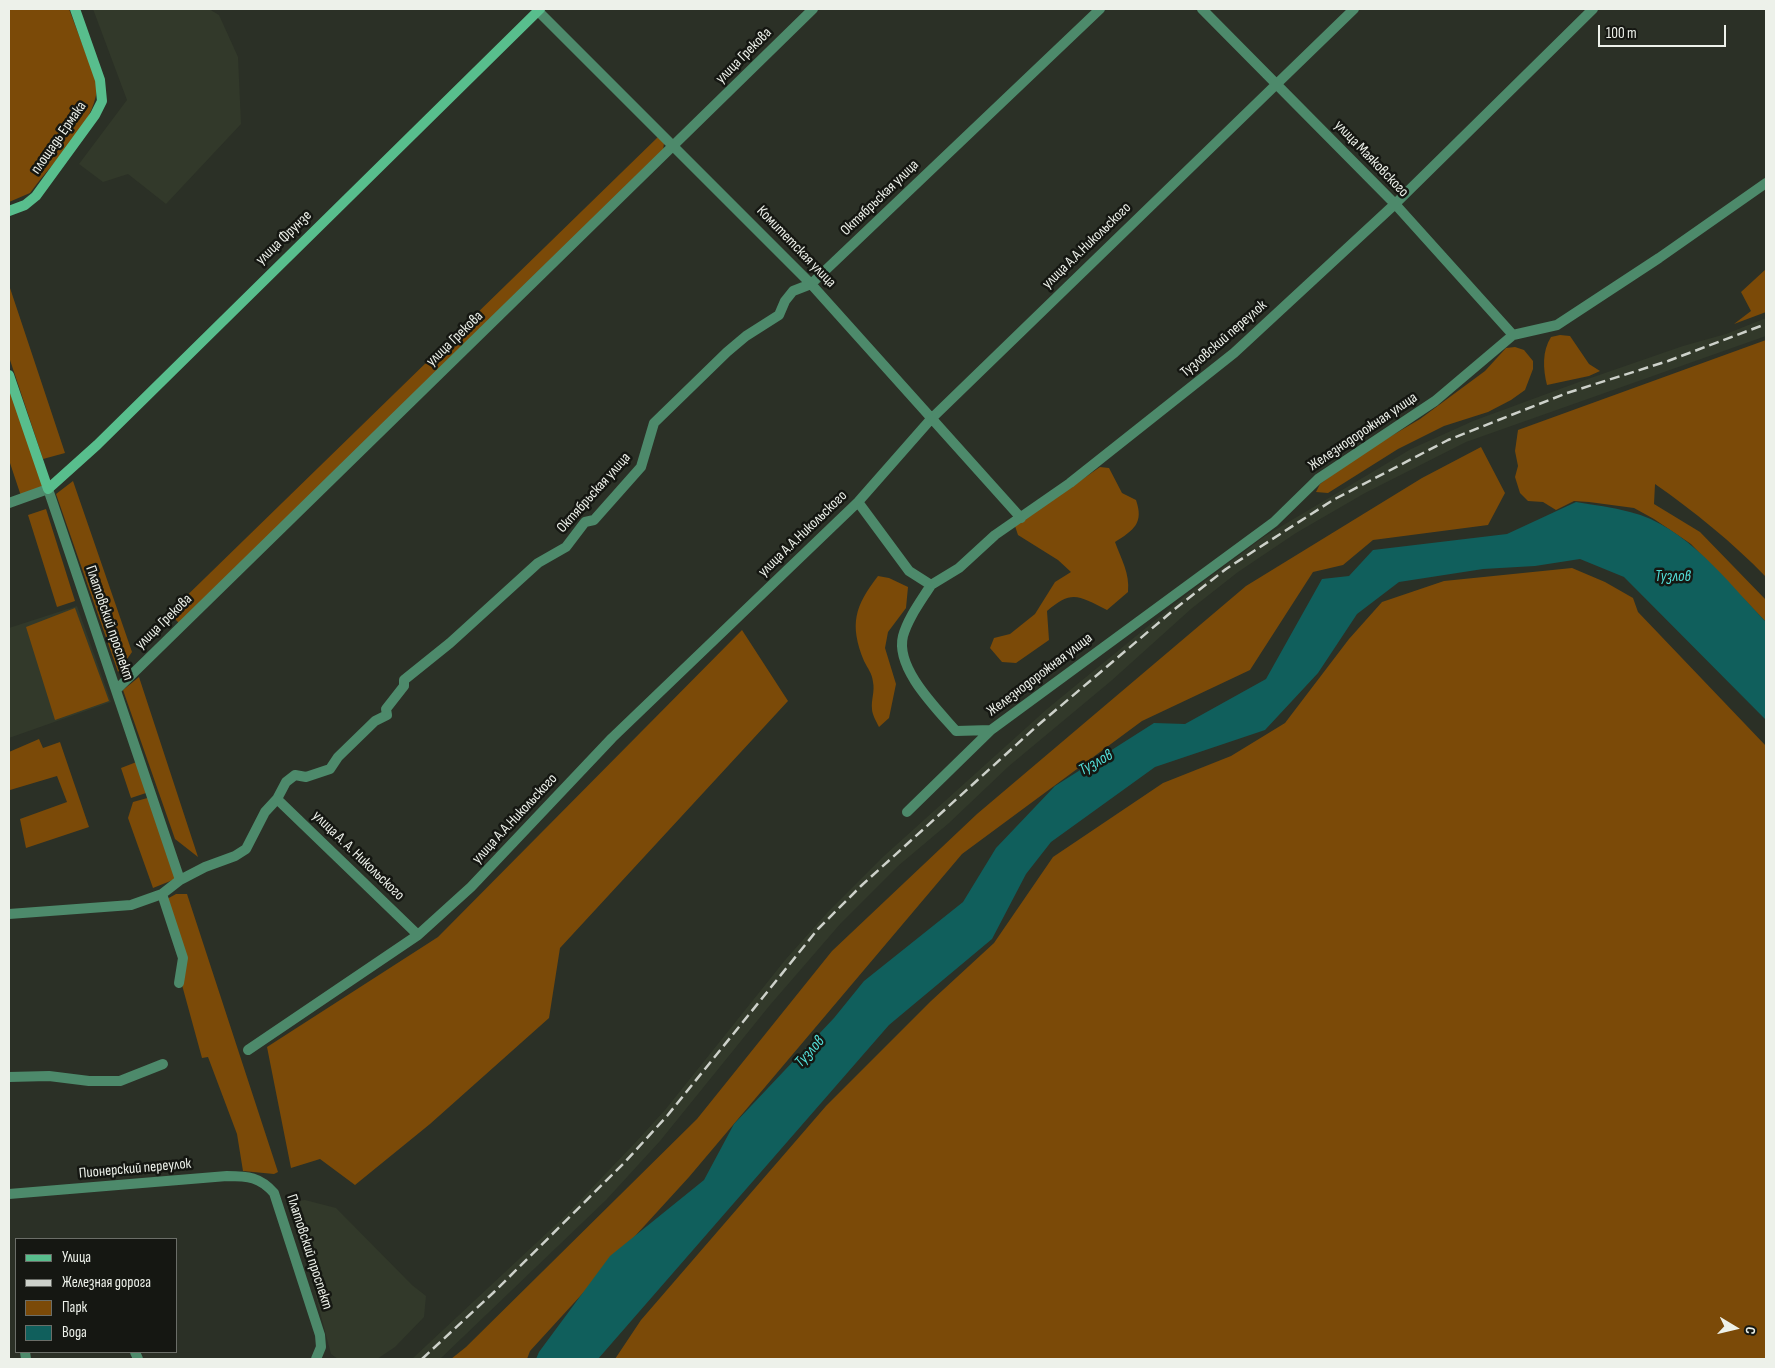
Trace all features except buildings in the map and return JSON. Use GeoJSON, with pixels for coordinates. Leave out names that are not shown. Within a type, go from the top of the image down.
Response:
{"type":"FeatureCollection","features":[{"type":"Feature","properties":{"kind":"street","name":"площадь Ермака"},"geometry":{"type":"LineString","coordinates":[[9,211],[25,205],[36,196],[95,115],[102,101],[100,80],[74,9]]}},
{"type":"Feature","properties":{"kind":"street","name":"Комитетская улица"},"geometry":{"type":"LineString","coordinates":[[538,9],[811,284],[1022,518]]}},
{"type":"Feature","properties":{"kind":"street","name":"улица Фрунзе"},"geometry":{"type":"LineString","coordinates":[[48,489],[102,440],[538,9]]}},
{"type":"Feature","properties":{"kind":"street","name":"улица Грекова"},"geometry":{"type":"LineString","coordinates":[[116,690],[813,9]]}},
{"type":"Feature","properties":{"kind":"street","name":"Октябрьская улица"},"geometry":{"type":"LineString","coordinates":[[9,914],[131,905],[162,894],[180,880],[205,867],[236,856],[246,848],[265,812],[277,799],[286,782],[295,774],[306,777],[330,769],[338,757],[375,722],[387,715],[386,709],[404,686],[404,680],[450,643],[538,563],[566,548],[585,522],[594,520],[641,467],[654,423],[727,352],[746,336],[779,315],[785,301],[793,291],[811,284],[1100,9]]}},
{"type":"Feature","properties":{"kind":"street","name":"улица Маяковского"},"geometry":{"type":"LineString","coordinates":[[1202,9],[1277,82],[1394,204],[1513,335]]}},
{"type":"Feature","properties":{"kind":"street","name":"улица А.А.Никольского"},"geometry":{"type":"LineString","coordinates":[[248,1050],[418,935],[471,887],[612,738],[858,502],[931,419],[1354,9]]}},
{"type":"Feature","properties":{"kind":"street","name":"Тузловский переулок"},"geometry":{"type":"LineString","coordinates":[[931,585],[959,568],[995,535],[1022,518],[1070,482],[1234,353],[1394,204],[1593,9]]}},
{"type":"Feature","properties":{"kind":"street","name":"Железнодорожная улица"},"geometry":{"type":"LineString","coordinates":[[907,812],[991,730],[1274,522],[1318,479],[1435,401],[1513,335],[1557,325],[1659,258],[1766,183]]}},
{"type":"Feature","properties":{"kind":"street","name":"Платовский проспект"},"geometry":{"type":"LineString","coordinates":[[9,375],[180,880]]}},
{"type":"Feature","properties":{"kind":"street"},"geometry":{"type":"LineString","coordinates":[[9,503],[48,489]]}},
{"type":"Feature","properties":{"kind":"street"},"geometry":{"type":"LineString","coordinates":[[858,502],[909,571],[931,585]]}},
{"type":"Feature","properties":{"kind":"street","name":"Железнодорожная улица"},"geometry":{"type":"LineString","coordinates":[[931,585],[903,636],[901,650],[904,662],[934,706],[956,731],[991,730]]}},
{"type":"Feature","properties":{"kind":"street","name":"улица А. А. Никольского"},"geometry":{"type":"LineString","coordinates":[[277,799],[418,935]]}},
{"type":"Feature","properties":{"kind":"street"},"geometry":{"type":"LineString","coordinates":[[162,894],[182,958],[180,983]]}},
{"type":"Feature","properties":{"kind":"street"},"geometry":{"type":"LineString","coordinates":[[9,1078],[49,1076],[88,1081],[120,1081],[163,1064]]}},
{"type":"Feature","properties":{"kind":"street","name":"Пионерский переулок"},"geometry":{"type":"LineString","coordinates":[[9,1194],[227,1176],[239,1176],[263,1181]]}},
{"type":"Feature","properties":{"kind":"street","name":"Платовский проспект"},"geometry":{"type":"LineString","coordinates":[[263,1181],[274,1193],[320,1335],[321,1347],[316,1359]]}},
{"type":"Feature","properties":{"kind":"shaded area"},"geometry":{"type":"Polygon","coordinates":[[[93,9],[209,9],[219,15],[238,57],[241,124],[166,204],[128,174],[103,182],[79,164],[127,100],[93,9]]]}},
{"type":"Feature","properties":{"kind":"shaded area"},"geometry":{"type":"Polygon","coordinates":[[[1766,318],[1766,336],[1466,442],[1365,493],[1296,533],[1238,572],[1191,609],[1111,681],[1009,766],[949,823],[898,866],[841,923],[770,1005],[660,1141],[606,1200],[440,1359],[412,1359],[564,1217],[634,1144],[665,1110],[786,959],[827,913],[884,856],[1047,709],[1185,596],[1265,536],[1411,449],[1473,421],[1683,346],[1726,334],[1766,318]]]}},
{"type":"Feature","properties":{"kind":"shaded area"},"geometry":{"type":"Polygon","coordinates":[[[77,606],[111,702],[9,738],[9,628],[77,606]]]}},
{"type":"Feature","properties":{"kind":"shaded area"},"geometry":{"type":"Polygon","coordinates":[[[305,1200],[336,1208],[412,1285],[426,1296],[424,1317],[395,1347],[377,1359],[338,1359],[331,1354],[291,1202],[305,1200]]]}},
{"type":"Feature","properties":{"kind":"green space"},"geometry":{"type":"Polygon","coordinates":[[[9,9],[69,9],[97,83],[96,96],[91,110],[75,137],[30,193],[9,202],[9,9]]]}},
{"type":"Feature","properties":{"kind":"green space"},"geometry":{"type":"Polygon","coordinates":[[[659,136],[664,143],[663,151],[179,623],[169,613],[659,136]]]}},
{"type":"Feature","properties":{"kind":"green space"},"geometry":{"type":"Polygon","coordinates":[[[1766,269],[1766,312],[1734,324],[1751,311],[1741,292],[1766,269]]]}},
{"type":"Feature","properties":{"kind":"green space"},"geometry":{"type":"Polygon","coordinates":[[[9,285],[65,453],[43,459],[9,357],[9,285]]]}},
{"type":"Feature","properties":{"kind":"green space"},"geometry":{"type":"Polygon","coordinates":[[[1560,335],[1570,336],[1589,364],[1600,371],[1589,376],[1547,385],[1544,366],[1546,348],[1551,337],[1560,335]]]}},
{"type":"Feature","properties":{"kind":"green space"},"geometry":{"type":"Polygon","coordinates":[[[1766,340],[1766,577],[1713,528],[1655,484],[1654,504],[1700,532],[1766,600],[1766,622],[1691,544],[1634,508],[1574,501],[1556,510],[1543,502],[1528,501],[1520,493],[1515,477],[1518,466],[1515,451],[1518,430],[1766,340]]]}},
{"type":"Feature","properties":{"kind":"green space"},"geometry":{"type":"Polygon","coordinates":[[[1515,347],[1524,350],[1533,361],[1533,369],[1525,390],[1488,412],[1444,426],[1398,449],[1328,493],[1316,492],[1320,484],[1354,458],[1420,419],[1485,371],[1506,348],[1515,347]]]}},
{"type":"Feature","properties":{"kind":"green space"},"geometry":{"type":"Polygon","coordinates":[[[9,388],[44,487],[21,496],[9,460],[9,388]]]}},
{"type":"Feature","properties":{"kind":"green space"},"geometry":{"type":"Polygon","coordinates":[[[1481,447],[1505,493],[1488,525],[1373,540],[1343,565],[1313,572],[1250,670],[1142,721],[962,854],[689,1177],[530,1351],[527,1359],[451,1359],[466,1347],[697,1119],[832,951],[977,814],[1246,586],[1422,478],[1481,447]]]}},
{"type":"Feature","properties":{"kind":"green space"},"geometry":{"type":"Polygon","coordinates":[[[1100,467],[1109,468],[1122,493],[1136,500],[1138,508],[1139,515],[1136,525],[1115,542],[1126,572],[1128,592],[1107,610],[1082,598],[1070,597],[1063,600],[1047,611],[1049,640],[1016,663],[1002,662],[990,648],[994,638],[1010,634],[1035,614],[1055,582],[1071,572],[1058,560],[1018,535],[1015,526],[1100,467]]]}},
{"type":"Feature","properties":{"kind":"green space"},"geometry":{"type":"Polygon","coordinates":[[[73,481],[132,652],[118,672],[56,494],[73,481]]]}},
{"type":"Feature","properties":{"kind":"green space"},"geometry":{"type":"Polygon","coordinates":[[[46,509],[75,601],[57,607],[28,515],[46,509]]]}},
{"type":"Feature","properties":{"kind":"green space"},"geometry":{"type":"Polygon","coordinates":[[[1572,568],[1605,582],[1633,598],[1638,612],[1766,746],[1766,1359],[615,1359],[641,1320],[826,1106],[931,1001],[994,943],[1053,857],[1163,783],[1231,756],[1285,723],[1349,639],[1382,602],[1444,581],[1572,568]]]}},
{"type":"Feature","properties":{"kind":"green space"},"geometry":{"type":"Polygon","coordinates":[[[878,576],[889,578],[908,587],[906,608],[888,632],[885,648],[896,684],[889,718],[879,727],[872,711],[874,689],[871,674],[859,648],[856,626],[860,606],[878,576]]]}},
{"type":"Feature","properties":{"kind":"green space"},"geometry":{"type":"Polygon","coordinates":[[[75,608],[109,701],[55,720],[26,627],[75,608]]]}},
{"type":"Feature","properties":{"kind":"green space"},"geometry":{"type":"Polygon","coordinates":[[[742,630],[788,701],[560,948],[549,1018],[430,1124],[355,1185],[320,1159],[291,1168],[267,1047],[438,937],[742,630]]]}},
{"type":"Feature","properties":{"kind":"green space"},"geometry":{"type":"Polygon","coordinates":[[[139,677],[198,857],[175,839],[123,690],[139,677]]]}},
{"type":"Feature","properties":{"kind":"green space"},"geometry":{"type":"Polygon","coordinates":[[[39,739],[43,748],[60,742],[89,827],[26,848],[20,819],[67,802],[57,776],[10,790],[9,752],[39,739]]]}},
{"type":"Feature","properties":{"kind":"green space"},"geometry":{"type":"Polygon","coordinates":[[[139,761],[149,792],[131,798],[121,768],[139,761]]]}},
{"type":"Feature","properties":{"kind":"green space"},"geometry":{"type":"Polygon","coordinates":[[[151,797],[178,878],[153,888],[128,818],[133,802],[151,797]]]}},
{"type":"Feature","properties":{"kind":"green space"},"geometry":{"type":"Polygon","coordinates":[[[176,894],[187,894],[278,1172],[274,1174],[243,1171],[237,1134],[208,1057],[202,1058],[182,985],[187,958],[167,899],[176,894]]]}},
{"type":"Feature","properties":{"kind":"water","name":"Тузлов"},"geometry":{"type":"Polygon","coordinates":[[[1576,502],[1630,512],[1651,519],[1670,529],[1705,557],[1766,622],[1766,720],[1624,577],[1580,559],[1535,566],[1483,569],[1399,582],[1357,614],[1318,673],[1265,730],[1155,767],[1051,842],[1026,874],[992,939],[889,1025],[598,1359],[536,1359],[539,1352],[610,1256],[704,1180],[734,1124],[834,1018],[864,981],[963,902],[996,848],[1055,786],[1154,723],[1185,724],[1266,679],[1322,579],[1349,576],[1373,550],[1507,534],[1576,502]]]}},
{"type":"Feature","properties":{"kind":"railway"},"geometry":{"type":"LineString","coordinates":[[422,1359],[493,1293],[625,1162],[667,1116],[818,929],[862,885],[1037,726],[1176,608],[1226,569],[1333,500],[1448,440],[1567,393],[1668,361],[1766,324]]}}]}
